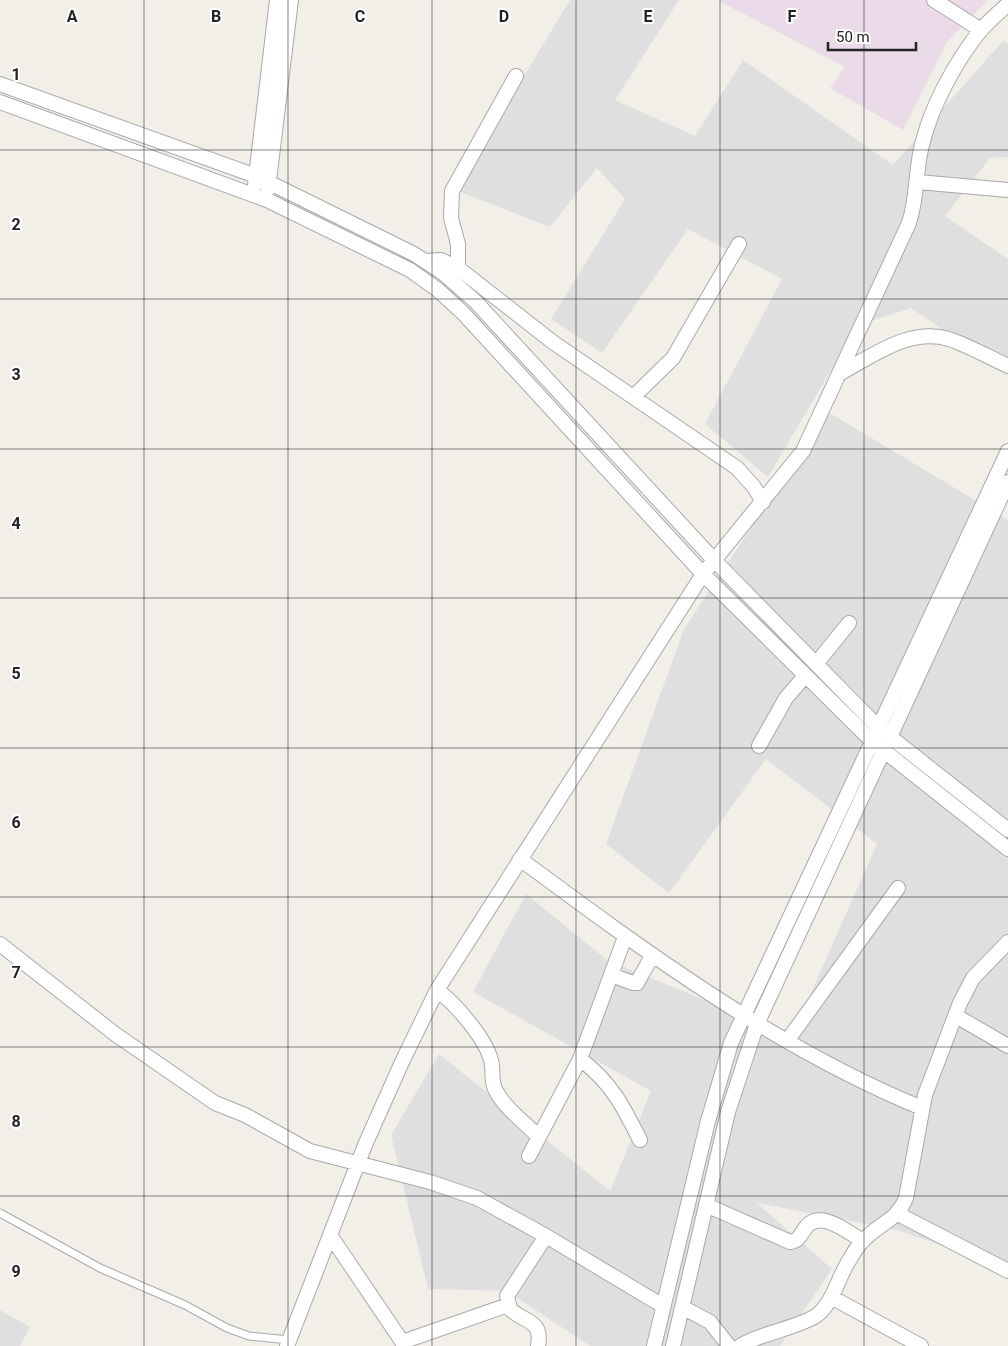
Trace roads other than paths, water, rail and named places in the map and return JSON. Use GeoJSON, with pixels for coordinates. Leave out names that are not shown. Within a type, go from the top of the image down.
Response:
{"type":"FeatureCollection","features":[{"type":"Feature","properties":{"kind":"street"},"geometry":{"type":"LineString","coordinates":[[261,197],[278,0]]}},
{"type":"Feature","properties":{"kind":"street"},"geometry":{"type":"LineString","coordinates":[[262,179],[291,0]]}},
{"type":"Feature","properties":{"kind":"street"},"geometry":{"type":"LineString","coordinates":[[934,0],[981,30]]}},
{"type":"Feature","properties":{"kind":"street"},"geometry":{"type":"LineString","coordinates":[[288,1343],[358,1165],[402,1062],[437,990],[703,574],[803,452],[914,210],[923,141],[931,117],[943,91],[981,30],[1008,4]]}},
{"type":"Feature","properties":{"kind":"street"},"geometry":{"type":"LineString","coordinates":[[458,268],[458,244],[451,218],[452,191],[516,76]]}},
{"type":"Feature","properties":{"kind":"street"},"geometry":{"type":"LineString","coordinates":[[0,84],[262,179],[425,261],[475,301],[714,560],[879,728],[1008,830]]}},
{"type":"Feature","properties":{"kind":"street"},"geometry":{"type":"LineString","coordinates":[[0,102],[261,197],[396,262],[438,290],[463,313],[703,574],[872,742],[1008,850]]}},
{"type":"Feature","properties":{"kind":"street"},"geometry":{"type":"LineString","coordinates":[[918,182],[1008,190]]}},
{"type":"Feature","properties":{"kind":"street"},"geometry":{"type":"LineString","coordinates":[[633,397],[673,358],[739,244]]}},
{"type":"Feature","properties":{"kind":"street"},"geometry":{"type":"LineString","coordinates":[[425,261],[441,260],[458,268],[528,324],[737,468],[750,481],[763,502]]}},
{"type":"Feature","properties":{"kind":"street"},"geometry":{"type":"LineString","coordinates":[[839,374],[894,344],[911,338],[929,336],[947,338],[1008,366]]}},
{"type":"Feature","properties":{"kind":"street"},"geometry":{"type":"LineString","coordinates":[[654,1346],[714,1094],[732,1043],[1008,451]]}},
{"type":"Feature","properties":{"kind":"street"},"geometry":{"type":"LineString","coordinates":[[673,1346],[737,1081],[757,1024],[1008,482]]}},
{"type":"Feature","properties":{"kind":"street"},"geometry":{"type":"LineString","coordinates":[[816,664],[849,623]]}},
{"type":"Feature","properties":{"kind":"street"},"geometry":{"type":"LineString","coordinates":[[759,746],[786,698],[805,676]]}},
{"type":"Feature","properties":{"kind":"street"},"geometry":{"type":"LineString","coordinates":[[520,859],[652,956],[757,1024],[854,1079],[922,1108]]}},
{"type":"Feature","properties":{"kind":"street"},"geometry":{"type":"LineString","coordinates":[[787,1041],[898,888]]}},
{"type":"Feature","properties":{"kind":"street"},"geometry":{"type":"LineString","coordinates":[[529,1156],[580,1060],[625,937]]}},
{"type":"Feature","properties":{"kind":"street"},"geometry":{"type":"LineString","coordinates":[[740,1346],[763,1334],[815,1317],[831,1297],[849,1259],[863,1241],[898,1214],[906,1198],[922,1108],[956,1016],[973,978],[1008,942]]}},
{"type":"Feature","properties":{"kind":"street"},"geometry":{"type":"LineString","coordinates":[[0,944],[115,1034],[215,1103],[245,1115],[297,1146],[358,1165],[447,1187],[476,1198],[546,1236],[663,1306]]}},
{"type":"Feature","properties":{"kind":"street"},"geometry":{"type":"LineString","coordinates":[[611,975],[633,984],[637,983],[652,956]]}},
{"type":"Feature","properties":{"kind":"street"},"geometry":{"type":"LineString","coordinates":[[437,990],[460,1010],[486,1048],[491,1059],[492,1080],[497,1093],[538,1136]]}},
{"type":"Feature","properties":{"kind":"street"},"geometry":{"type":"LineString","coordinates":[[956,1016],[1008,1046]]}},
{"type":"Feature","properties":{"kind":"street"},"geometry":{"type":"LineString","coordinates":[[580,1060],[609,1085],[619,1099],[640,1140]]}},
{"type":"Feature","properties":{"kind":"street"},"geometry":{"type":"LineString","coordinates":[[706,1205],[790,1242],[798,1240],[810,1222],[819,1220],[828,1222],[863,1241]]}},
{"type":"Feature","properties":{"kind":"street"},"geometry":{"type":"LineString","coordinates":[[898,1214],[1008,1271]]}},
{"type":"Feature","properties":{"kind":"street"},"geometry":{"type":"LineString","coordinates":[[330,1235],[403,1344],[508,1305]]}},
{"type":"Feature","properties":{"kind":"street"},"geometry":{"type":"LineString","coordinates":[[538,1346],[538,1334],[535,1326],[514,1313],[508,1305],[509,1292],[546,1236]]}},
{"type":"Feature","properties":{"kind":"street"},"geometry":{"type":"LineString","coordinates":[[831,1297],[921,1346]]}},
{"type":"Feature","properties":{"kind":"street"},"geometry":{"type":"LineString","coordinates":[[682,1307],[710,1322],[729,1346]]}},
{"type":"Feature","properties":{"kind":"lane"},"geometry":{"type":"LineString","coordinates":[[0,1213],[100,1268],[185,1305],[227,1328],[249,1336],[288,1343]]}}]}
